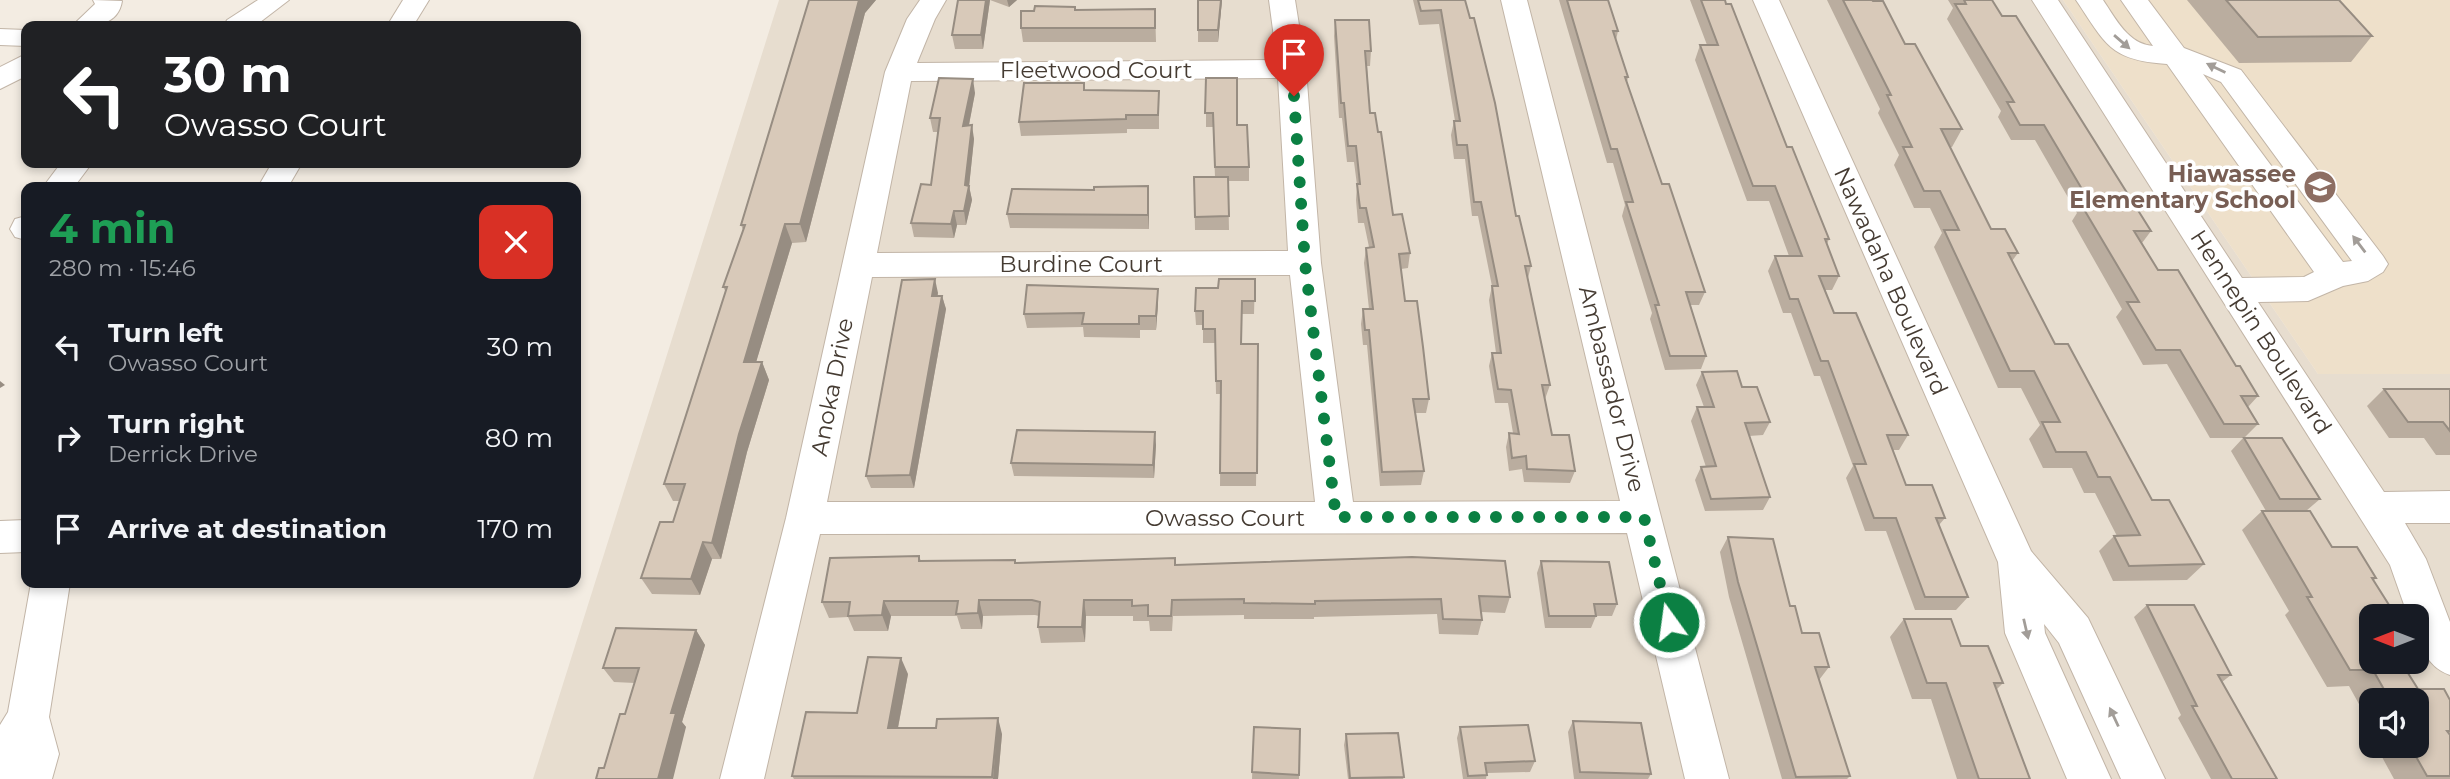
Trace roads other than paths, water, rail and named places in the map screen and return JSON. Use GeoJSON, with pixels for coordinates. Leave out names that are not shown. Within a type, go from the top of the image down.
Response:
{"type":"FeatureCollection","features":[{"type":"Feature","properties":{"kind":"street"},"geometry":{"type":"LineString","coordinates":[[91,21],[108,7],[109,1],[106,0]]}},
{"type":"Feature","properties":{"kind":"street"},"geometry":{"type":"LineString","coordinates":[[244,21],[276,0]]}},
{"type":"Feature","properties":{"kind":"street"},"geometry":{"type":"LineString","coordinates":[[403,21],[416,0]]}},
{"type":"Feature","properties":{"kind":"street","name":"Anoka Drive"},"geometry":{"type":"LineString","coordinates":[[742,779],[805,519],[899,72],[921,19],[933,0]]}},
{"type":"Feature","properties":{"kind":"street"},"geometry":{"type":"LineString","coordinates":[[1282,0],[1292,69],[1305,263],[1336,517]]}},
{"type":"Feature","properties":{"kind":"street","name":"Ambassador Drive"},"geometry":{"type":"LineString","coordinates":[[1514,0],[1707,779]]}},
{"type":"Feature","properties":{"kind":"street","name":"Nawadaha Boulevard"},"geometry":{"type":"LineString","coordinates":[[1766,0],[2017,562],[2074,631],[2143,779]]}},
{"type":"Feature","properties":{"kind":"street","name":"Hennepin Boulevard"},"geometry":{"type":"LineString","coordinates":[[2045,0],[2407,559],[2433,630],[2450,657]]}},
{"type":"Feature","properties":{"kind":"street"},"geometry":{"type":"LineString","coordinates":[[2089,0],[2115,37],[2128,49],[2146,54],[2173,54],[2205,63],[2231,76],[2372,264],[2356,273],[2330,275]]}},
{"type":"Feature","properties":{"kind":"street"},"geometry":{"type":"LineString","coordinates":[[2134,0],[2329,266],[2330,275],[2322,285],[2308,289],[2233,290]]}},
{"type":"Feature","properties":{"kind":"street"},"geometry":{"type":"LineString","coordinates":[[0,37],[21,38]]}},
{"type":"Feature","properties":{"kind":"street"},"geometry":{"type":"LineString","coordinates":[[0,80],[21,66]]}},
{"type":"Feature","properties":{"kind":"street","name":"Fleetwood Court"},"geometry":{"type":"LineString","coordinates":[[899,72],[1292,69]]}},
{"type":"Feature","properties":{"kind":"street"},"geometry":{"type":"LineString","coordinates":[[62,182],[73,168]]}},
{"type":"Feature","properties":{"kind":"street","name":"Burdine Court"},"geometry":{"type":"LineString","coordinates":[[857,265],[1305,263]]}},
{"type":"Feature","properties":{"kind":"street"},"geometry":{"type":"LineString","coordinates":[[2375,508],[2450,508]]}},
{"type":"Feature","properties":{"kind":"street","name":"Owasso Court"},"geometry":{"type":"LineString","coordinates":[[805,519],[1644,517]]}},
{"type":"Feature","properties":{"kind":"street"},"geometry":{"type":"LineString","coordinates":[[0,537],[21,537]]}},
{"type":"Feature","properties":{"kind":"street","name":"Hennepin Boulevard"},"geometry":{"type":"LineString","coordinates":[[2407,559],[2450,601]]}},
{"type":"Feature","properties":{"kind":"street","name":"Nawadaha Boulevard"},"geometry":{"type":"LineString","coordinates":[[2017,562],[2025,633],[2089,779]]}},
{"type":"Feature","properties":{"kind":"street"},"geometry":{"type":"LineString","coordinates":[[0,764],[28,717],[49,588]]}},
{"type":"Feature","properties":{"kind":"street"},"geometry":{"type":"LineString","coordinates":[[28,717],[38,754],[30,779]]}},
{"type":"Feature","properties":{"kind":"place","name":"Hiawassee Elementary School"},"geometry":{"type":"Point","coordinates":[2320,187]}}]}
